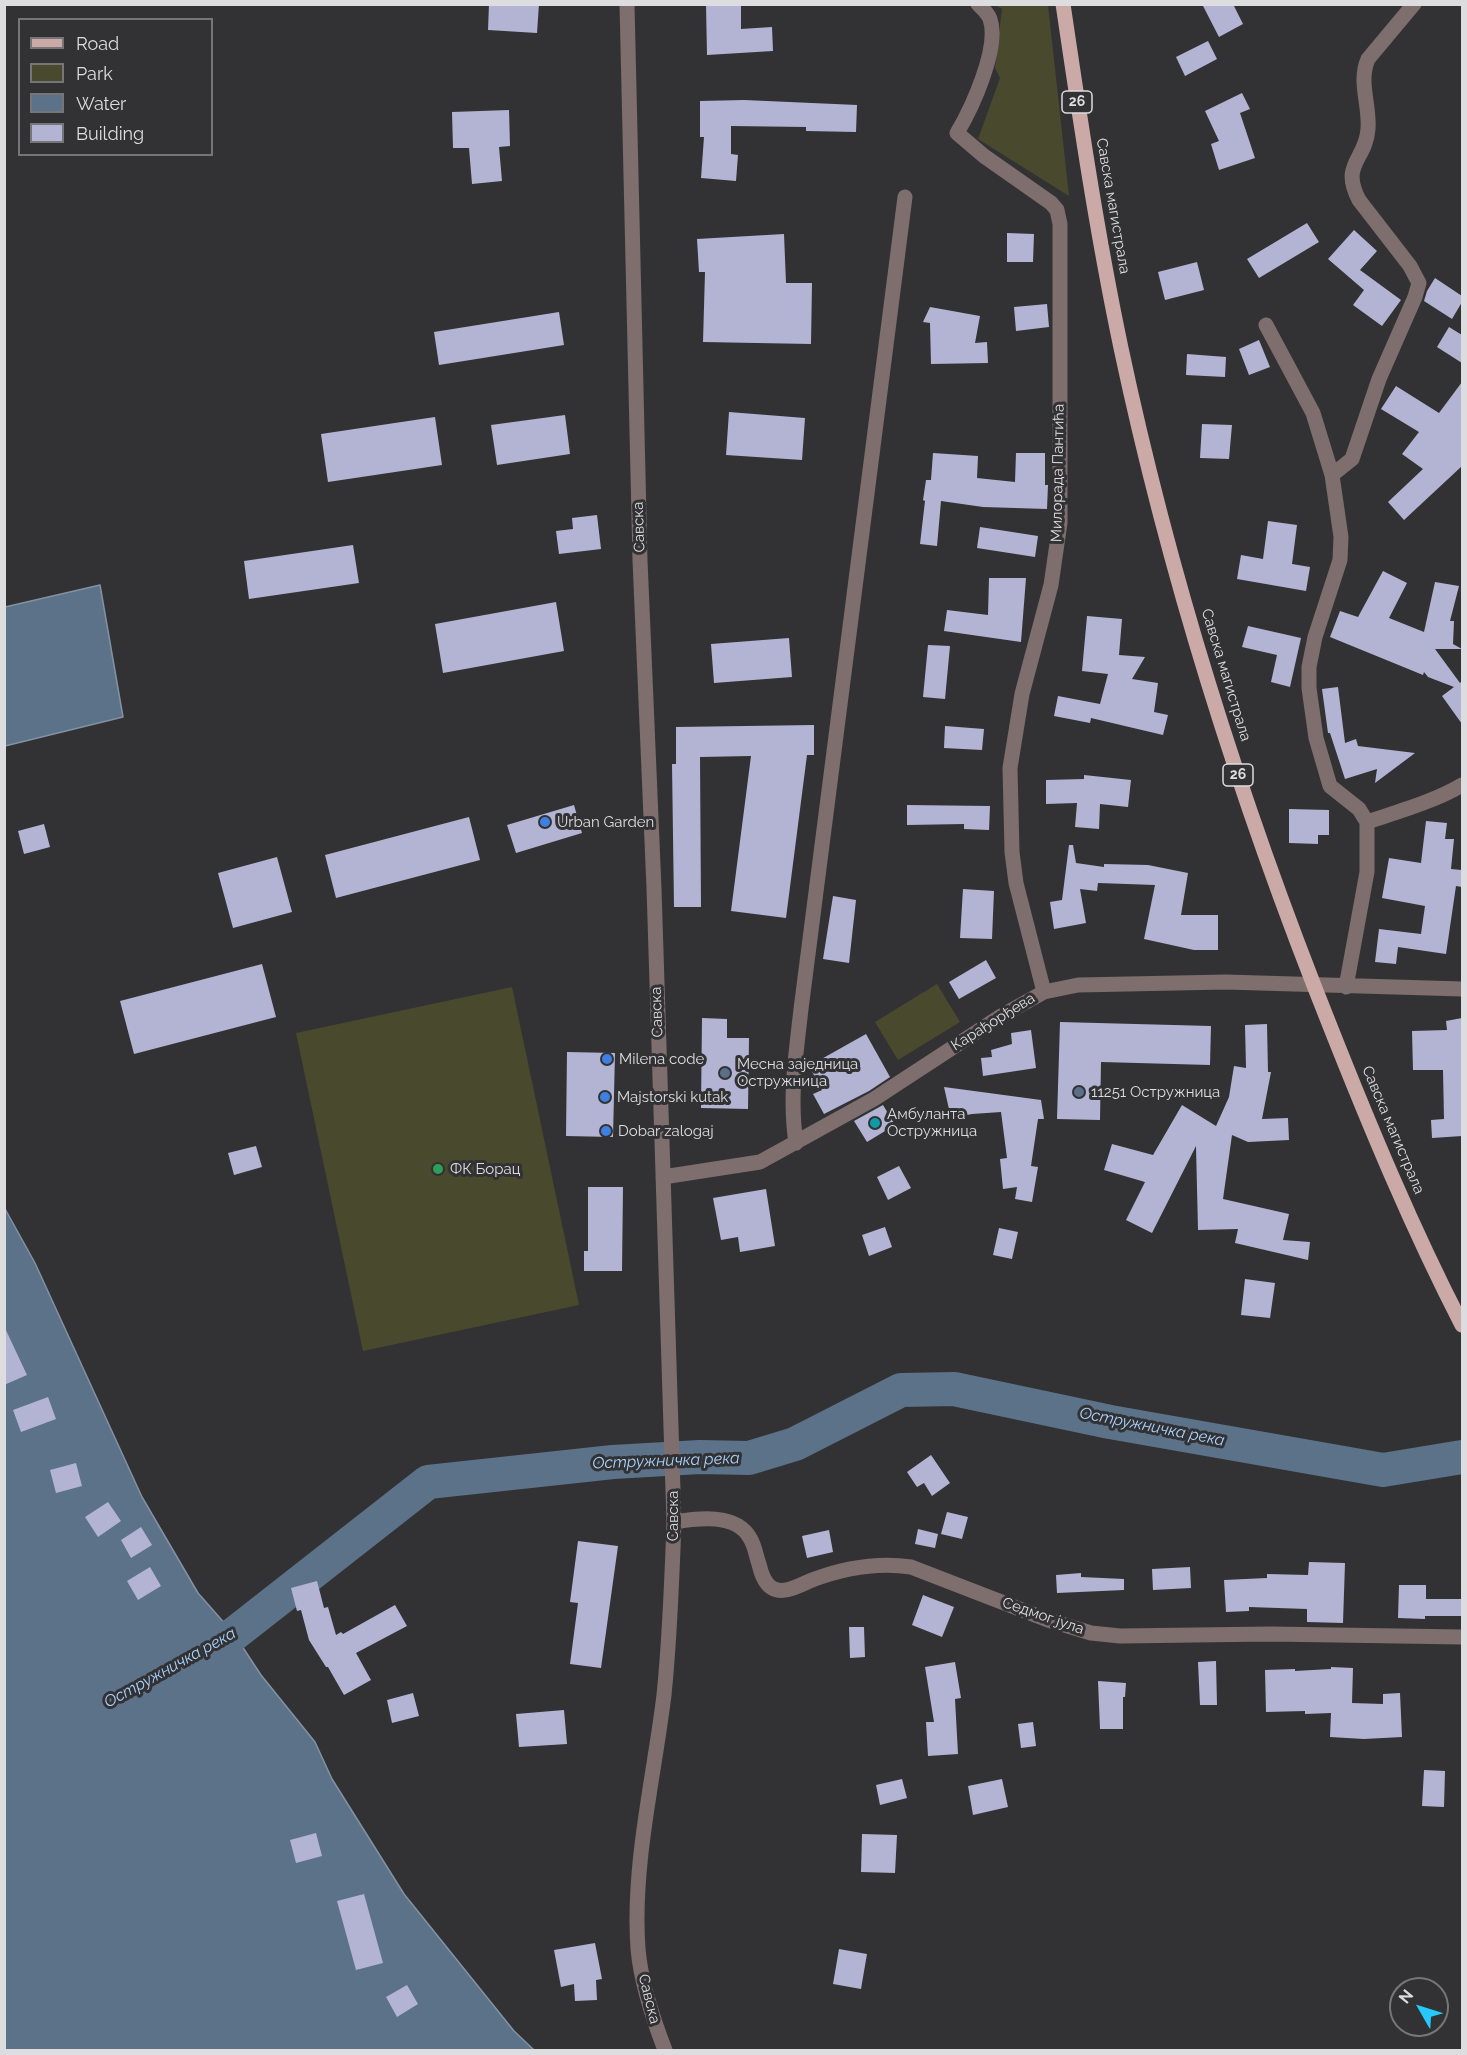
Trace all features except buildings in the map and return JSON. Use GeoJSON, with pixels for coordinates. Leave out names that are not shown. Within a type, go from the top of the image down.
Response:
{"type":"FeatureCollection","features":[{"type":"Feature","properties":{"kind":"main road","name":"Савска магистрала"},"geometry":{"type":"LineString","coordinates":[[1063,4],[1092,200],[1121,350],[1194,635],[1233,758],[1294,933],[1360,1102],[1462,1324]]}},
{"type":"Feature","properties":{"kind":"street","name":"Савска"},"geometry":{"type":"LineString","coordinates":[[627,4],[640,560],[674,1522],[664,1693],[641,1861],[638,1951],[646,1991],[665,2050]]}},
{"type":"Feature","properties":{"kind":"street","name":"Милорада Пантића"},"geometry":{"type":"LineString","coordinates":[[978,4],[989,18],[990,46],[979,88],[957,133],[984,156],[1051,203],[1057,210],[1060,224],[1060,523],[1051,585],[1022,694],[1010,768],[1012,852],[1016,883],[1044,992]]}},
{"type":"Feature","properties":{"kind":"street"},"geometry":{"type":"LineString","coordinates":[[1332,475],[1352,459],[1378,379],[1419,283],[1410,267],[1359,200],[1354,190],[1351,174],[1368,132],[1364,69],[1368,59],[1414,4]]}},
{"type":"Feature","properties":{"kind":"street"},"geometry":{"type":"LineString","coordinates":[[796,1143],[793,1121],[793,1086],[801,1010],[905,197]]}},
{"type":"Feature","properties":{"kind":"street"},"geometry":{"type":"LineString","coordinates":[[1266,325],[1313,413],[1332,475],[1342,549],[1315,637],[1309,667],[1309,688],[1316,738],[1330,786],[1359,809],[1367,822],[1366,872],[1346,987]]}},
{"type":"Feature","properties":{"kind":"street"},"geometry":{"type":"LineString","coordinates":[[1367,822],[1433,799],[1462,784]]}},
{"type":"Feature","properties":{"kind":"street","name":"Карађорђева"},"geometry":{"type":"LineString","coordinates":[[663,1177],[754,1164],[874,1099],[1001,1016],[1044,992],[1078,985],[1226,982],[1462,990]]}},
{"type":"Feature","properties":{"kind":"street","name":"Седмог јула"},"geometry":{"type":"LineString","coordinates":[[674,1522],[694,1518],[710,1519],[728,1522],[742,1528],[754,1545],[766,1581],[773,1588],[782,1591],[835,1572],[862,1566],[889,1564],[911,1567],[1047,1620],[1091,1632],[1120,1636],[1271,1634],[1462,1637]]}},
{"type":"Feature","properties":{"kind":"green space"},"geometry":{"type":"Polygon","coordinates":[[[995,5],[1048,5],[1069,196],[978,139],[1000,78],[995,68],[1002,9],[995,5]]]}},
{"type":"Feature","properties":{"kind":"green space"},"geometry":{"type":"Polygon","coordinates":[[[937,984],[960,1022],[898,1060],[875,1022],[937,984]]]}},
{"type":"Feature","properties":{"kind":"green space","name":"ФК Борац"},"geometry":{"type":"Polygon","coordinates":[[[512,987],[579,1305],[363,1351],[296,1033],[512,987]]]}},
{"type":"Feature","properties":{"kind":"water"},"geometry":{"type":"Polygon","coordinates":[[[100,585],[123,717],[5,746],[5,607],[100,585]]]}},
{"type":"Feature","properties":{"kind":"water"},"geometry":{"type":"Polygon","coordinates":[[[4,1207],[35,1263],[142,1497],[198,1593],[234,1634],[261,1675],[315,1742],[332,1779],[404,1894],[514,2031],[534,2050],[5,2050],[4,1207]]]}},
{"type":"Feature","properties":{"kind":"waterway","name":"Остружничка река"},"geometry":{"type":"LineString","coordinates":[[192,1658],[234,1634],[428,1482],[613,1462],[700,1457],[749,1458],[795,1444],[901,1390],[954,1389],[1110,1422],[1383,1470],[1462,1457]]}},
{"type":"Feature","properties":{"kind":"place","name":"Urban Garden"},"geometry":{"type":"Point","coordinates":[545,822]}},
{"type":"Feature","properties":{"kind":"place","name":"Milena code"},"geometry":{"type":"Point","coordinates":[607,1059]}},
{"type":"Feature","properties":{"kind":"place","name":"Месна заједница Остружница"},"geometry":{"type":"Point","coordinates":[725,1073]}},
{"type":"Feature","properties":{"kind":"place","name":"11251 Остружница"},"geometry":{"type":"Point","coordinates":[1079,1092]}},
{"type":"Feature","properties":{"kind":"place","name":"Majstorski kutak"},"geometry":{"type":"Point","coordinates":[605,1097]}},
{"type":"Feature","properties":{"kind":"place","name":"Амбуланта Остружница"},"geometry":{"type":"Point","coordinates":[875,1123]}},
{"type":"Feature","properties":{"kind":"place","name":"Dobar zalogaj"},"geometry":{"type":"Point","coordinates":[606,1131]}},
{"type":"Feature","properties":{"kind":"place","name":"ФК Борац"},"geometry":{"type":"Point","coordinates":[438,1169]}}]}
